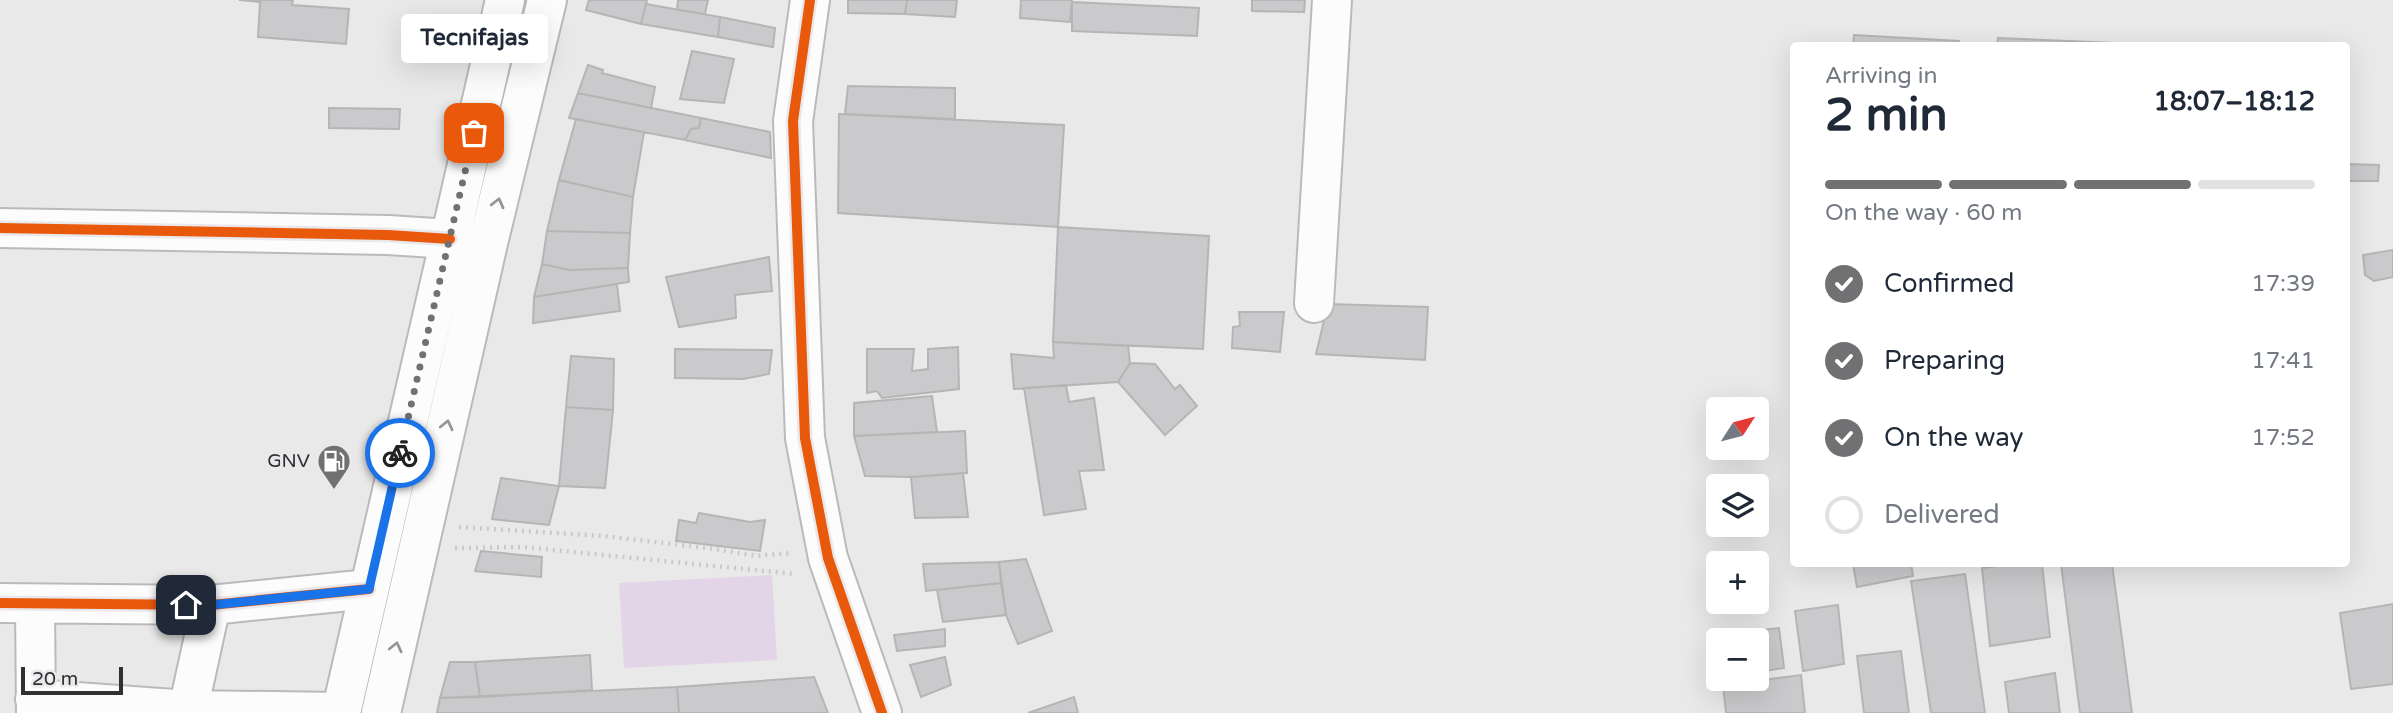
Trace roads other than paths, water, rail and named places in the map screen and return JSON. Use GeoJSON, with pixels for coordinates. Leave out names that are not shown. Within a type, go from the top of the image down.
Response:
{"type":"FeatureCollection","features":[{"type":"Feature","properties":{"kind":"street"},"geometry":{"type":"LineString","coordinates":[[369,589],[211,605],[17,604],[35,706],[188,712],[341,713],[505,0]]}},
{"type":"Feature","properties":{"kind":"street"},"geometry":{"type":"LineString","coordinates":[[381,713],[488,243],[547,0]]}},
{"type":"Feature","properties":{"kind":"street"},"geometry":{"type":"LineString","coordinates":[[810,0],[793,121],[805,438],[831,564],[882,713]]}},
{"type":"Feature","properties":{"kind":"street"},"geometry":{"type":"LineString","coordinates":[[1314,303],[1332,0]]}},
{"type":"Feature","properties":{"kind":"street"},"geometry":{"type":"LineString","coordinates":[[0,228],[374,235],[450,239]]}},
{"type":"Feature","properties":{"kind":"street"},"geometry":{"type":"LineString","coordinates":[[188,712],[211,605]]}},
{"type":"Feature","properties":{"kind":"place","name":"Tecnifajas"},"geometry":{"type":"Point","coordinates":[474,133]}},
{"type":"Feature","properties":{"kind":"place","name":"GNV"},"geometry":{"type":"Point","coordinates":[334,491]}}]}
